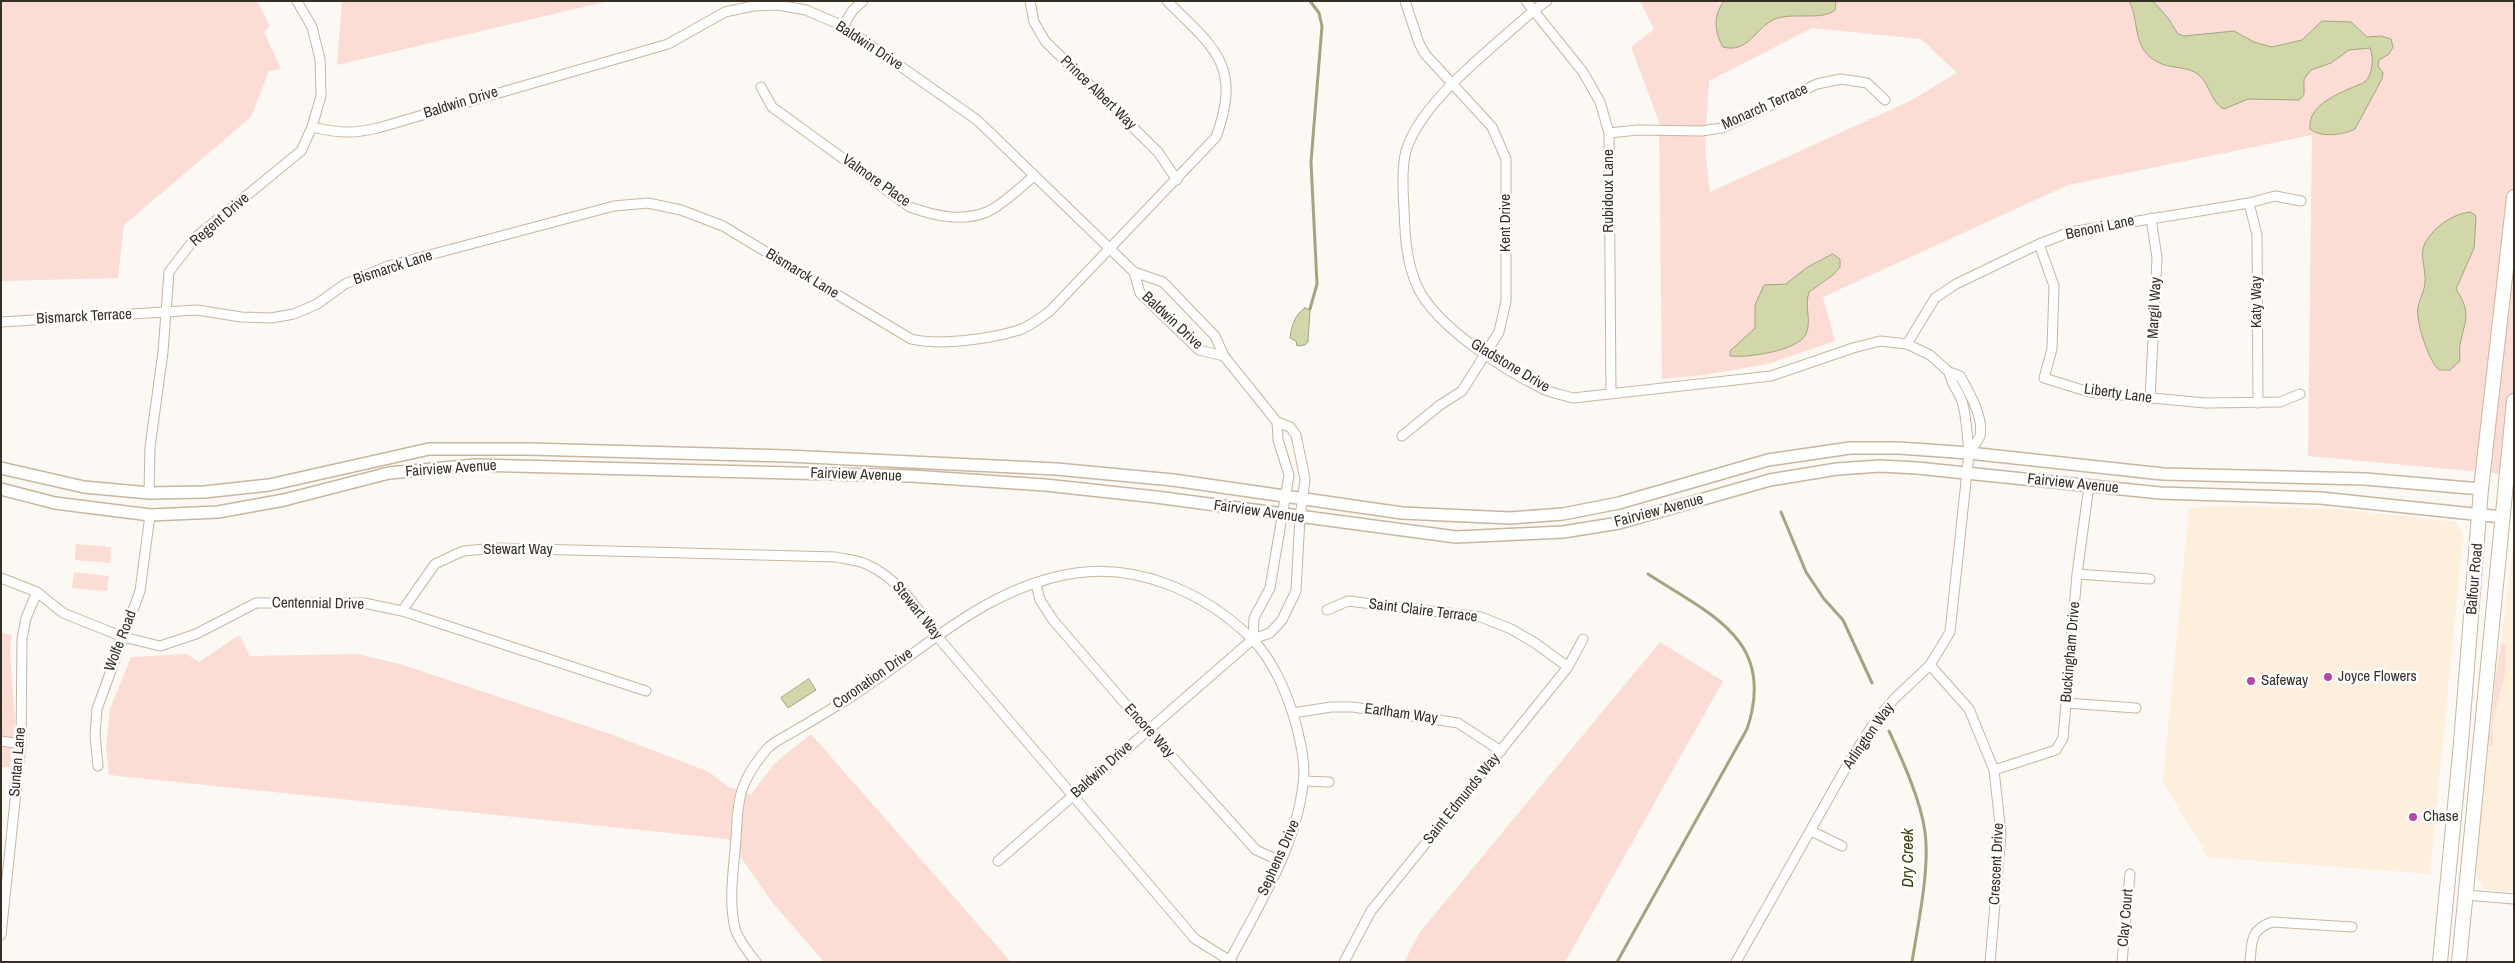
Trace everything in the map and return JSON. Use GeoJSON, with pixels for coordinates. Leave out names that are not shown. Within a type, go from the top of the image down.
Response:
{"type":"FeatureCollection","features":[{"type":"Feature","properties":{"kind":"main road","name":"Balfour Road"},"geometry":{"type":"LineString","coordinates":[[2440,962],[2481,489],[2514,196]]}},
{"type":"Feature","properties":{"kind":"main road","name":"Balfour Road"},"geometry":{"type":"LineString","coordinates":[[2459,962],[2508,517],[2514,401]]}},
{"type":"Feature","properties":{"kind":"main road","name":"Fairview Avenue"},"geometry":{"type":"LineString","coordinates":[[2481,489],[2509,493]]}},
{"type":"Feature","properties":{"kind":"street","name":"Regent Drive"},"geometry":{"type":"LineString","coordinates":[[150,493],[150,447],[169,272],[196,237],[264,184],[301,150],[312,127],[321,96],[320,59],[312,27],[297,1]]}},
{"type":"Feature","properties":{"kind":"street"},"geometry":{"type":"LineString","coordinates":[[843,26],[853,10],[863,1]]}},
{"type":"Feature","properties":{"kind":"street","name":"Prince Albert Way"},"geometry":{"type":"LineString","coordinates":[[1030,1],[1034,22],[1045,41],[1158,152],[1177,180]]}},
{"type":"Feature","properties":{"kind":"street","name":"Bismarck Lane"},"geometry":{"type":"LineString","coordinates":[[166,313],[197,310],[241,317],[271,318],[294,314],[317,304],[345,284],[388,266],[614,206],[648,203],[681,210],[723,226],[911,339],[929,343],[945,343],[1020,330],[1049,312],[1216,137],[1226,111],[1226,79],[1213,46],[1167,1]]}},
{"type":"Feature","properties":{"kind":"street","name":"Kent Drive"},"geometry":{"type":"LineString","coordinates":[[1402,436],[1440,405],[1462,391],[1499,332],[1506,301],[1506,159],[1492,127],[1425,54],[1419,43],[1405,1]]}},
{"type":"Feature","properties":{"kind":"street","name":"Rubidoux Lane"},"geometry":{"type":"LineString","coordinates":[[1526,1],[1583,72],[1600,102],[1609,133],[1611,394]]}},
{"type":"Feature","properties":{"kind":"street","name":"Gladstone Drive"},"geometry":{"type":"LineString","coordinates":[[1547,1],[1534,10],[1452,84],[1422,119],[1407,146],[1403,187],[1405,249],[1419,290],[1445,324],[1486,354],[1542,388],[1574,398],[1771,376],[1853,348],[1880,341],[1907,344],[1930,355],[1949,372],[1960,376],[1971,396],[1979,420],[1980,436],[1969,453]]}},
{"type":"Feature","properties":{"kind":"street","name":"Baldwin Drive"},"geometry":{"type":"LineString","coordinates":[[312,127],[337,133],[356,134],[668,44],[725,12],[753,6],[778,5],[806,10],[843,26],[977,120],[1000,140],[1034,176],[1134,272],[1163,282],[1215,336],[1224,356],[1277,422],[1290,428],[1296,435],[1304,480],[1296,591],[1282,620],[1270,633],[1252,639],[1147,729],[998,862]]}},
{"type":"Feature","properties":{"kind":"street","name":"Monarch Terrace"},"geometry":{"type":"LineString","coordinates":[[1609,133],[1638,130],[1701,131],[1722,128],[1817,84],[1841,78],[1867,83],[1885,100]]}},
{"type":"Feature","properties":{"kind":"street","name":"Valmore Place"},"geometry":{"type":"LineString","coordinates":[[761,87],[772,107],[910,207],[930,214],[956,218],[988,212],[1034,176]]}},
{"type":"Feature","properties":{"kind":"street","name":"Benoni Lane"},"geometry":{"type":"LineString","coordinates":[[1907,344],[1934,298],[1956,284],[2039,244],[2070,232],[2249,203],[2275,196],[2301,201]]}},
{"type":"Feature","properties":{"kind":"street","name":"Katy Way"},"geometry":{"type":"LineString","coordinates":[[2249,203],[2257,235],[2258,403]]}},
{"type":"Feature","properties":{"kind":"street","name":"Margil Way"},"geometry":{"type":"LineString","coordinates":[[2150,399],[2157,258],[2151,218]]}},
{"type":"Feature","properties":{"kind":"street","name":"Liberty Lane"},"geometry":{"type":"LineString","coordinates":[[2039,244],[2054,286],[2052,349],[2044,378],[2089,392],[2204,403],[2280,402],[2300,394]]}},
{"type":"Feature","properties":{"kind":"street","name":"Baldwin Drive"},"geometry":{"type":"LineString","coordinates":[[1134,272],[1140,294],[1199,350],[1224,356]]}},
{"type":"Feature","properties":{"kind":"street","name":"Bismarck Terrace"},"geometry":{"type":"LineString","coordinates":[[1,322],[166,313]]}},
{"type":"Feature","properties":{"kind":"street","name":"Gladstone Drive"},"geometry":{"type":"LineString","coordinates":[[1949,372],[1952,386],[1961,399],[1967,426],[1969,453]]}},
{"type":"Feature","properties":{"kind":"street"},"geometry":{"type":"LineString","coordinates":[[1961,399],[1971,396]]}},
{"type":"Feature","properties":{"kind":"street"},"geometry":{"type":"LineString","coordinates":[[1252,639],[1254,618],[1270,588],[1289,475],[1278,440],[1277,422]]}},
{"type":"Feature","properties":{"kind":"street","name":"Fairview Avenue"},"geometry":{"type":"LineString","coordinates":[[1,468],[84,487],[150,493],[204,492],[269,484],[429,449],[528,449],[887,460],[1056,469],[1173,480],[1402,513],[1510,518],[1563,514],[1619,503],[1768,460],[1841,449],[1899,448],[1969,453],[2163,474],[2365,478],[2481,489]]}},
{"type":"Feature","properties":{"kind":"street","name":"Arlington Way"},"geometry":{"type":"LineString","coordinates":[[1736,962],[1849,762],[1874,723],[1895,698],[1930,666],[1950,632],[1969,453]]}},
{"type":"Feature","properties":{"kind":"street","name":"Fairview Avenue"},"geometry":{"type":"LineString","coordinates":[[1,489],[55,503],[150,515],[218,512],[284,500],[389,473],[475,465],[921,477],[1045,485],[1156,497],[1300,518],[1456,537],[1563,532],[1619,523],[1770,480],[1837,469],[1880,466],[2160,493],[2320,498],[2508,517]]}},
{"type":"Feature","properties":{"kind":"street","name":"Buckingham Drive"},"geometry":{"type":"LineString","coordinates":[[1994,770],[2056,750],[2063,738],[2077,574],[2089,486]]}},
{"type":"Feature","properties":{"kind":"street"},"geometry":{"type":"LineString","coordinates":[[150,493],[150,515]]}},
{"type":"Feature","properties":{"kind":"street","name":"Wolfe Road"},"geometry":{"type":"LineString","coordinates":[[98,766],[97,709],[140,591],[148,543],[150,515]]}},
{"type":"Feature","properties":{"kind":"street","name":"Stewart Way"},"geometry":{"type":"LineString","coordinates":[[402,610],[435,564],[463,550],[496,548],[836,557],[865,564],[892,580],[913,601],[936,635],[1195,939],[1230,961]]}},
{"type":"Feature","properties":{"kind":"street","name":"Coronation Drive"},"geometry":{"type":"LineString","coordinates":[[756,962],[736,931],[731,900],[740,797],[750,773],[769,747],[852,696],[936,635],[991,600],[1074,573],[1110,570],[1148,578],[1186,592],[1220,612],[1252,639]]}},
{"type":"Feature","properties":{"kind":"street"},"geometry":{"type":"LineString","coordinates":[[2077,574],[2150,579]]}},
{"type":"Feature","properties":{"kind":"street","name":"Centennial Drive"},"geometry":{"type":"LineString","coordinates":[[1,578],[37,592],[63,613],[122,637],[160,646],[196,634],[256,603],[364,603],[402,610],[646,692]]}},
{"type":"Feature","properties":{"kind":"street","name":"Encore Way"},"geometry":{"type":"LineString","coordinates":[[1036,584],[1040,600],[1053,620],[1147,729],[1256,850],[1280,861]]}},
{"type":"Feature","properties":{"kind":"street","name":"Suntan Lane"},"geometry":{"type":"LineString","coordinates":[[1,935],[21,744],[22,639],[26,618],[37,592]]}},
{"type":"Feature","properties":{"kind":"street","name":"Saint Claire Terrace"},"geometry":{"type":"LineString","coordinates":[[1327,610],[1348,601],[1481,617],[1511,629],[1535,643],[1568,668]]}},
{"type":"Feature","properties":{"kind":"street","name":"Sephens Drive"},"geometry":{"type":"LineString","coordinates":[[1230,961],[1291,837],[1304,781],[1301,743],[1293,713],[1275,672],[1252,639]]}},
{"type":"Feature","properties":{"kind":"street","name":"Saint Edmunds Way"},"geometry":{"type":"LineString","coordinates":[[1344,962],[1371,911],[1568,668],[1583,639]]}},
{"type":"Feature","properties":{"kind":"street","name":"Crescent Drive"},"geometry":{"type":"LineString","coordinates":[[1930,666],[1969,709],[1994,770],[2002,834],[1990,962]]}},
{"type":"Feature","properties":{"kind":"street"},"geometry":{"type":"LineString","coordinates":[[2066,703],[2136,708]]}},
{"type":"Feature","properties":{"kind":"street","name":"Earlham Way"},"geometry":{"type":"LineString","coordinates":[[1293,713],[1331,707],[1353,707],[1458,722],[1501,751]]}},
{"type":"Feature","properties":{"kind":"street"},"geometry":{"type":"LineString","coordinates":[[1,741],[21,744]]}},
{"type":"Feature","properties":{"kind":"street"},"geometry":{"type":"LineString","coordinates":[[1304,781],[1328,782]]}},
{"type":"Feature","properties":{"kind":"street"},"geometry":{"type":"LineString","coordinates":[[1811,830],[1842,846]]}},
{"type":"Feature","properties":{"kind":"street","name":"Clay Court"},"geometry":{"type":"LineString","coordinates":[[2122,962],[2130,874]]}},
{"type":"Feature","properties":{"kind":"street"},"geometry":{"type":"LineString","coordinates":[[2466,895],[2514,899]]}},
{"type":"Feature","properties":{"kind":"street"},"geometry":{"type":"LineString","coordinates":[[2250,962],[2253,936],[2261,926],[2272,922],[2352,928]]}},
{"type":"Feature","properties":{"kind":"shaded area"},"geometry":{"type":"Polygon","coordinates":[[[1,1],[257,1],[270,26],[264,32],[281,69],[269,71],[251,117],[124,225],[118,278],[1,281],[1,1]]]}},
{"type":"Feature","properties":{"kind":"shaded area"},"geometry":{"type":"Polygon","coordinates":[[[342,1],[609,1],[337,65],[342,1]]]}},
{"type":"Feature","properties":{"kind":"shaded area"},"geometry":{"type":"Polygon","coordinates":[[[1640,1],[2514,1],[2514,475],[2308,456],[2312,135],[2068,185],[1823,297],[1835,341],[1768,364],[1704,375],[1662,379],[1659,122],[1631,47],[1654,29],[1640,1]],[[1812,28],[1709,81],[1705,147],[1710,192],[1910,101],[1957,73],[1921,39],[1812,28]]]}},
{"type":"Feature","properties":{"kind":"shaded area"},"geometry":{"type":"Polygon","coordinates":[[[1724,1],[1836,1],[1835,10],[1830,13],[1775,19],[1751,39],[1739,47],[1732,48],[1723,47],[1716,29],[1716,18],[1724,1]]]}},
{"type":"Feature","properties":{"kind":"shaded area"},"geometry":{"type":"Polygon","coordinates":[[[2129,1],[2153,1],[2168,18],[2178,34],[2184,36],[2234,31],[2254,42],[2272,47],[2302,40],[2322,21],[2351,22],[2367,37],[2381,36],[2391,39],[2393,47],[2389,54],[2379,60],[2378,66],[2383,73],[2382,79],[2355,129],[2338,134],[2320,134],[2310,129],[2311,120],[2315,112],[2329,99],[2365,82],[2372,66],[2370,48],[2349,50],[2331,63],[2311,70],[2304,79],[2304,95],[2299,100],[2248,99],[2224,109],[2213,98],[2203,79],[2195,72],[2162,64],[2145,52],[2138,36],[2133,9],[2129,1]]]}},
{"type":"Feature","properties":{"kind":"shaded area"},"geometry":{"type":"Polygon","coordinates":[[[2470,212],[2475,215],[2476,219],[2474,248],[2456,289],[2466,311],[2460,347],[2460,361],[2450,370],[2439,370],[2427,350],[2419,321],[2418,307],[2425,281],[2423,247],[2433,232],[2444,222],[2457,215],[2470,212]]]}},
{"type":"Feature","properties":{"kind":"shaded area"},"geometry":{"type":"Polygon","coordinates":[[[1833,254],[1840,259],[1840,267],[1833,275],[1809,292],[1807,303],[1808,329],[1801,340],[1783,349],[1771,352],[1748,356],[1730,356],[1730,351],[1755,328],[1755,305],[1764,285],[1786,284],[1806,268],[1833,254]]]}},
{"type":"Feature","properties":{"kind":"shaded area"},"geometry":{"type":"Polygon","coordinates":[[[1305,308],[1310,310],[1308,342],[1305,345],[1297,346],[1296,341],[1290,338],[1291,330],[1296,317],[1305,308]]]}},
{"type":"Feature","properties":{"kind":"shaded area"},"geometry":{"type":"Polygon","coordinates":[[[2227,506],[2339,509],[2456,522],[2463,535],[2430,874],[2208,857],[2163,782],[2189,508],[2227,506]]]}},
{"type":"Feature","properties":{"kind":"shaded area"},"geometry":{"type":"Polygon","coordinates":[[[2514,540],[2514,892],[2489,890],[2483,887],[2475,873],[2494,676],[2501,640],[2514,540]]]}},
{"type":"Feature","properties":{"kind":"shaded area"},"geometry":{"type":"Polygon","coordinates":[[[76,544],[111,547],[110,563],[75,560],[76,544]]]}},
{"type":"Feature","properties":{"kind":"shaded area"},"geometry":{"type":"Polygon","coordinates":[[[74,572],[109,576],[107,591],[72,588],[74,572]]]}},
{"type":"Feature","properties":{"kind":"shaded area"},"geometry":{"type":"Polygon","coordinates":[[[1,633],[12,635],[10,651],[15,721],[10,767],[1,767],[1,633]]]}},
{"type":"Feature","properties":{"kind":"shaded area"},"geometry":{"type":"Polygon","coordinates":[[[239,635],[250,656],[357,654],[400,664],[613,735],[709,772],[729,787],[751,794],[776,762],[811,734],[1011,962],[824,962],[772,902],[728,839],[109,775],[106,747],[110,709],[131,657],[187,654],[199,662],[239,635]]]}},
{"type":"Feature","properties":{"kind":"shaded area"},"geometry":{"type":"Polygon","coordinates":[[[1660,642],[1723,681],[1565,962],[1404,962],[1420,932],[1660,642]]]}},
{"type":"Feature","properties":{"kind":"shaded area"},"geometry":{"type":"Polygon","coordinates":[[[2502,643],[2506,646],[2505,674],[2492,725],[2493,744],[2489,747],[2496,675],[2502,643]]]}},
{"type":"Feature","properties":{"kind":"shaded area"},"geometry":{"type":"Polygon","coordinates":[[[809,679],[816,690],[788,708],[781,698],[809,679]]]}},
{"type":"Feature","properties":{"kind":"waterway"},"geometry":{"type":"LineString","coordinates":[[1310,1],[1319,13],[1322,26],[1311,162],[1317,284],[1310,309]]}},
{"type":"Feature","properties":{"kind":"waterway","name":"Dry Creek"},"geometry":{"type":"LineString","coordinates":[[1781,512],[1806,572],[1824,599],[1843,620],[1872,683]]}},
{"type":"Feature","properties":{"kind":"waterway"},"geometry":{"type":"LineString","coordinates":[[1617,962],[1747,729],[1754,698],[1753,673],[1745,652],[1732,634],[1715,618],[1648,574]]}},
{"type":"Feature","properties":{"kind":"waterway","name":"Dry Creek"},"geometry":{"type":"LineString","coordinates":[[1889,731],[1920,807],[1925,832],[1925,879],[1912,962]]}},
{"type":"Feature","properties":{"kind":"place","name":"Joyce Flowers"},"geometry":{"type":"Point","coordinates":[2328,677]}},
{"type":"Feature","properties":{"kind":"place","name":"Safeway"},"geometry":{"type":"Point","coordinates":[2251,681]}},
{"type":"Feature","properties":{"kind":"place","name":"Chase"},"geometry":{"type":"Point","coordinates":[2413,817]}}]}
